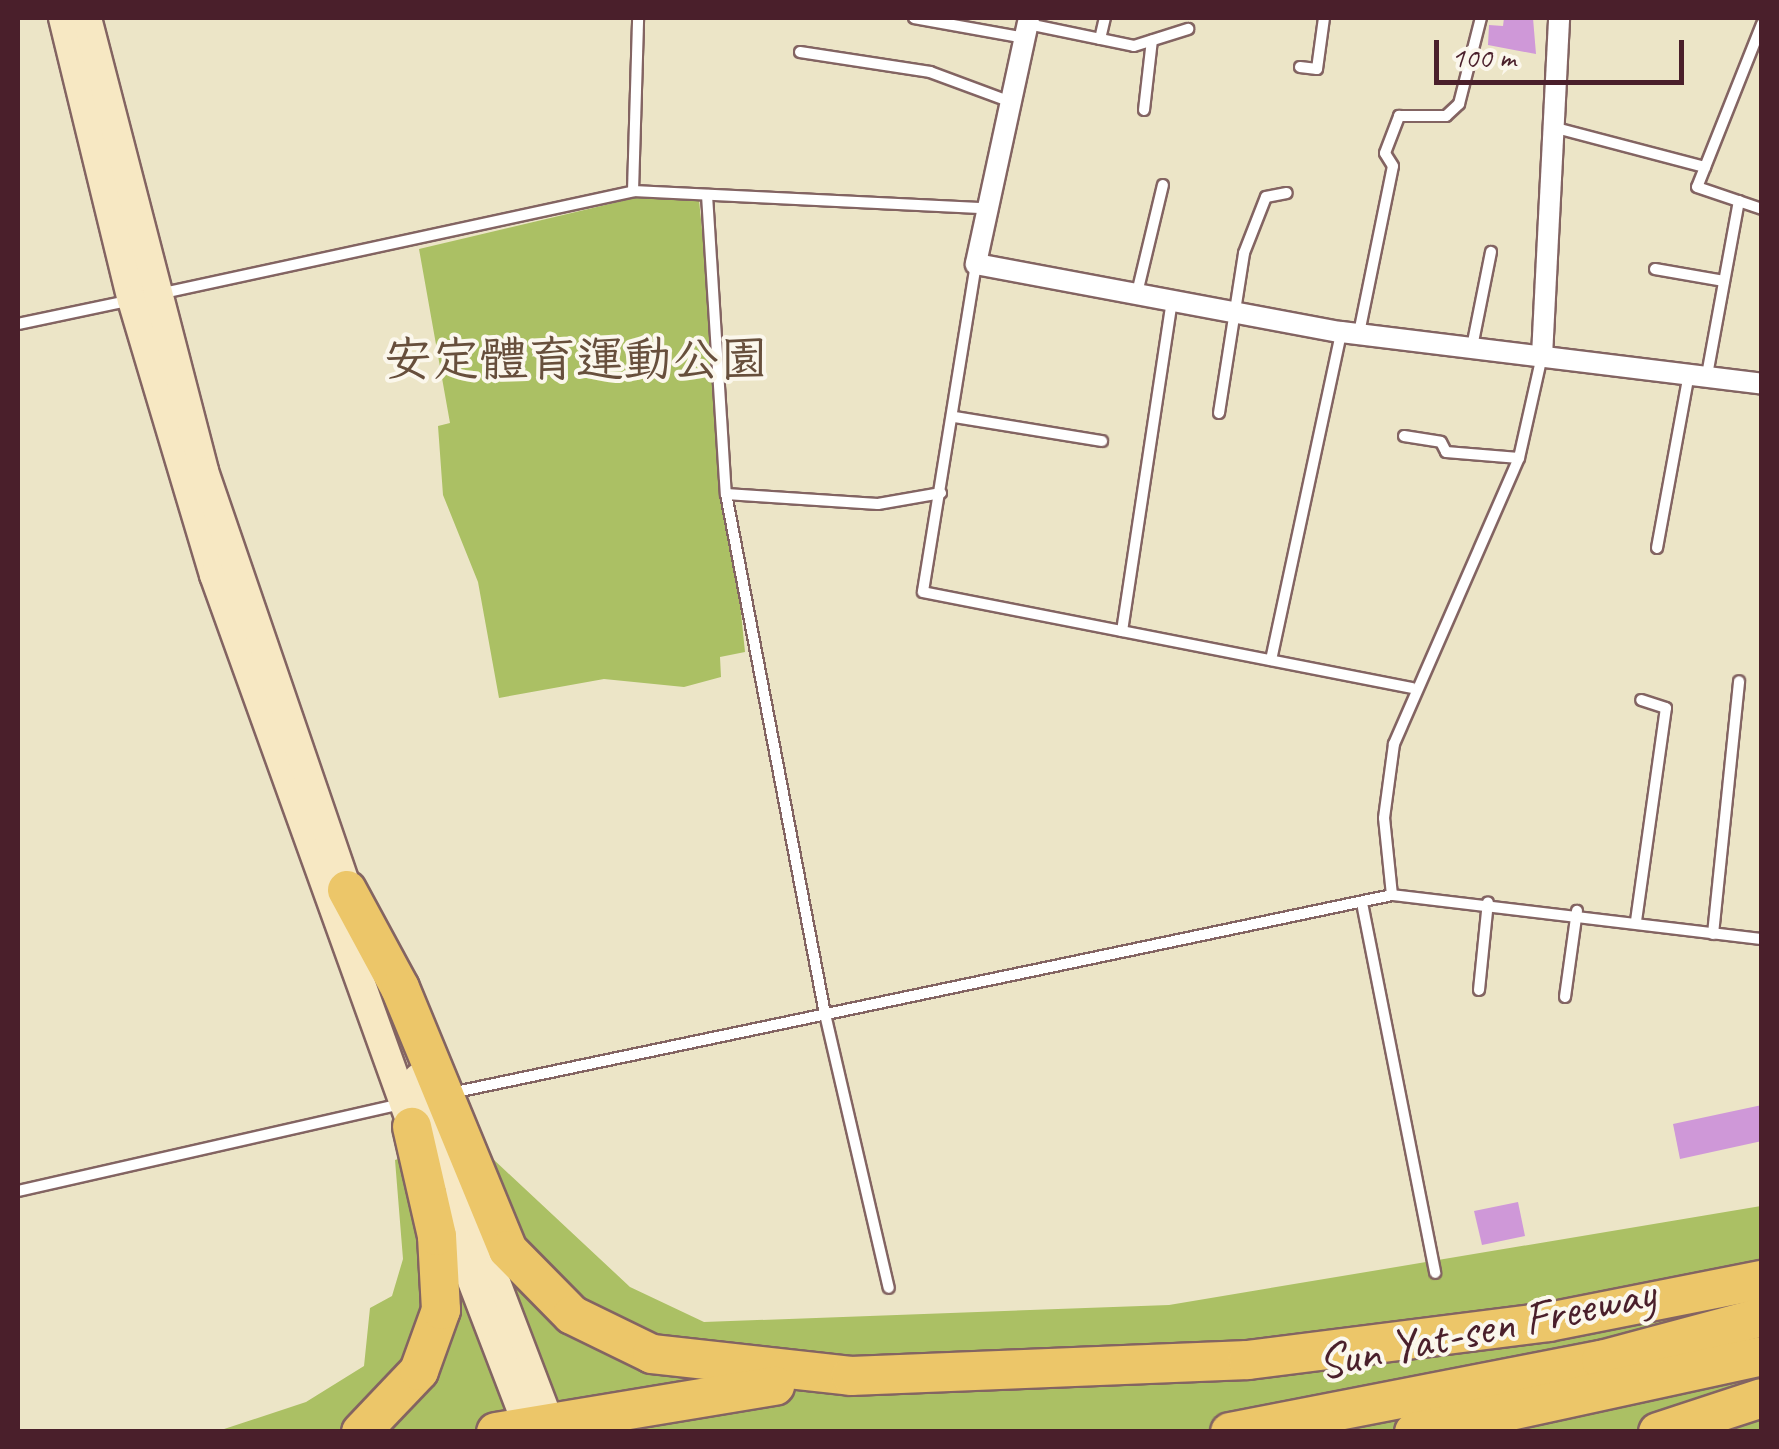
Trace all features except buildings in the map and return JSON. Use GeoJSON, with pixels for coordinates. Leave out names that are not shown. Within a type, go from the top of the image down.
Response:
{"type":"FeatureCollection","features":[{"type":"Feature","properties":{"kind":"highway"},"geometry":{"type":"LineString","coordinates":[[346,890],[400,988],[437,1236],[441,1310],[419,1371],[361,1432]]}},
{"type":"Feature","properties":{"kind":"highway"},"geometry":{"type":"LineString","coordinates":[[420,1106],[508,1250],[572,1315],[652,1354],[851,1376]]}},
{"type":"Feature","properties":{"kind":"highway"},"geometry":{"type":"LineString","coordinates":[[531,1427],[851,1376],[1248,1360],[1548,1322],[1762,1280]]}},
{"type":"Feature","properties":{"kind":"highway","name":"Sun Yat-sen Freeway"},"geometry":{"type":"LineString","coordinates":[[1230,1432],[1602,1360],[1762,1317]]}},
{"type":"Feature","properties":{"kind":"highway","name":"Sun Yat-sen Freeway"},"geometry":{"type":"LineString","coordinates":[[1414,1432],[1762,1356]]}},
{"type":"Feature","properties":{"kind":"highway"},"geometry":{"type":"LineString","coordinates":[[1658,1432],[1762,1398]]}},
{"type":"Feature","properties":{"kind":"main road"},"geometry":{"type":"LineString","coordinates":[[64,18],[250,687],[420,1106],[531,1427]]}},
{"type":"Feature","properties":{"kind":"main road"},"geometry":{"type":"LineString","coordinates":[[86,18],[143,297],[272,685],[346,890]]}},
{"type":"Feature","properties":{"kind":"street"},"geometry":{"type":"LineString","coordinates":[[1542,356],[1560,129],[1559,18]]}},
{"type":"Feature","properties":{"kind":"street"},"geometry":{"type":"LineString","coordinates":[[1028,26],[976,264],[1350,333],[1762,384]]}},
{"type":"Feature","properties":{"kind":"lane"},"geometry":{"type":"LineString","coordinates":[[634,191],[638,18]]}},
{"type":"Feature","properties":{"kind":"lane"},"geometry":{"type":"LineString","coordinates":[[914,18],[1028,26],[1100,39],[1152,40],[1188,29]]}},
{"type":"Feature","properties":{"kind":"lane"},"geometry":{"type":"LineString","coordinates":[[1100,39],[1105,18]]}},
{"type":"Feature","properties":{"kind":"lane"},"geometry":{"type":"LineString","coordinates":[[1300,67],[1317,69],[1324,18]]}},
{"type":"Feature","properties":{"kind":"lane"},"geometry":{"type":"LineString","coordinates":[[1271,660],[1393,166],[1390,141],[1400,116],[1446,116],[1458,104],[1481,18]]}},
{"type":"Feature","properties":{"kind":"lane"},"geometry":{"type":"LineString","coordinates":[[1762,24],[1696,187],[1762,208]]}},
{"type":"Feature","properties":{"kind":"lane"},"geometry":{"type":"LineString","coordinates":[[1144,110],[1152,40]]}},
{"type":"Feature","properties":{"kind":"lane"},"geometry":{"type":"LineString","coordinates":[[800,52],[930,72],[1011,102]]}},
{"type":"Feature","properties":{"kind":"lane"},"geometry":{"type":"LineString","coordinates":[[1560,129],[1705,167]]}},
{"type":"Feature","properties":{"kind":"lane"},"geometry":{"type":"LineString","coordinates":[[1137,293],[1162,185]]}},
{"type":"Feature","properties":{"kind":"lane"},"geometry":{"type":"LineString","coordinates":[[18,324],[634,191],[986,208]]}},
{"type":"Feature","properties":{"kind":"lane"},"geometry":{"type":"LineString","coordinates":[[1219,413],[1244,253],[1266,196],[1287,193]]}},
{"type":"Feature","properties":{"kind":"lane"},"geometry":{"type":"LineString","coordinates":[[707,195],[726,494],[825,1014],[889,1288]]}},
{"type":"Feature","properties":{"kind":"lane"},"geometry":{"type":"LineString","coordinates":[[1657,548],[1724,281],[1739,201]]}},
{"type":"Feature","properties":{"kind":"lane"},"geometry":{"type":"LineString","coordinates":[[1472,348],[1490,252]]}},
{"type":"Feature","properties":{"kind":"lane"},"geometry":{"type":"LineString","coordinates":[[976,264],[955,418],[923,592],[1412,688]]}},
{"type":"Feature","properties":{"kind":"lane"},"geometry":{"type":"LineString","coordinates":[[1656,269],[1724,281]]}},
{"type":"Feature","properties":{"kind":"lane"},"geometry":{"type":"LineString","coordinates":[[1122,631],[1173,299]]}},
{"type":"Feature","properties":{"kind":"lane"},"geometry":{"type":"LineString","coordinates":[[1392,895],[1384,818],[1412,688],[1518,458],[1542,356]]}},
{"type":"Feature","properties":{"kind":"lane"},"geometry":{"type":"LineString","coordinates":[[955,418],[1102,441]]}},
{"type":"Feature","properties":{"kind":"lane"},"geometry":{"type":"LineString","coordinates":[[1404,436],[1441,442],[1446,452],[1518,458]]}},
{"type":"Feature","properties":{"kind":"lane"},"geometry":{"type":"LineString","coordinates":[[726,494],[878,504],[941,492]]}},
{"type":"Feature","properties":{"kind":"lane"},"geometry":{"type":"LineString","coordinates":[[1713,934],[1739,681]]}},
{"type":"Feature","properties":{"kind":"lane"},"geometry":{"type":"LineString","coordinates":[[1636,922],[1666,708],[1641,700]]}},
{"type":"Feature","properties":{"kind":"lane"},"geometry":{"type":"LineString","coordinates":[[18,1192],[825,1014],[1392,895],[1576,911],[1762,939]]}},
{"type":"Feature","properties":{"kind":"lane"},"geometry":{"type":"LineString","coordinates":[[1480,990],[1488,902]]}},
{"type":"Feature","properties":{"kind":"lane"},"geometry":{"type":"LineString","coordinates":[[1362,903],[1435,1273]]}},
{"type":"Feature","properties":{"kind":"lane"},"geometry":{"type":"LineString","coordinates":[[1565,997],[1576,911]]}},
{"type":"Feature","properties":{"kind":"green space","name":"安定體育運動公園"},"geometry":{"type":"Polygon","coordinates":[[[635,198],[699,200],[745,652],[720,657],[721,677],[684,687],[604,679],[499,698],[478,582],[443,495],[438,426],[450,423],[419,249],[635,198]]]}},
{"type":"Feature","properties":{"kind":"green space"},"geometry":{"type":"Polygon","coordinates":[[[477,1131],[493,1159],[630,1287],[704,1322],[1169,1305],[1761,1206],[1761,1431],[215,1432],[306,1402],[364,1366],[370,1308],[392,1296],[403,1259],[395,1160],[477,1131]]]}}]}
